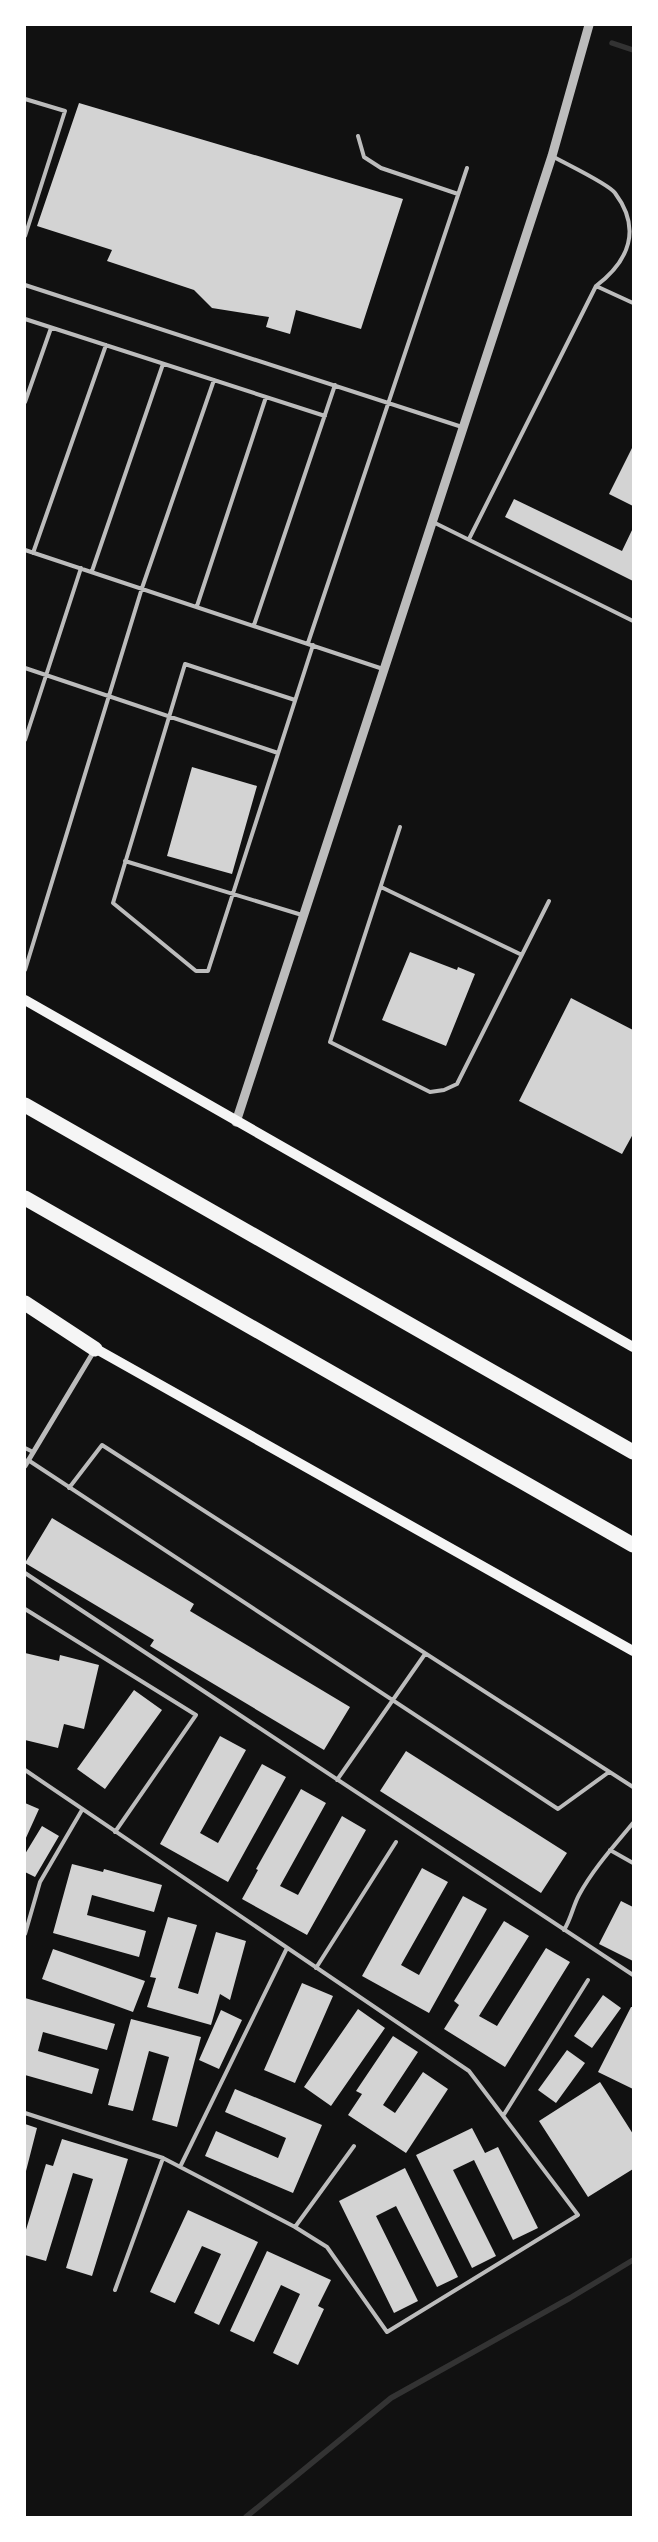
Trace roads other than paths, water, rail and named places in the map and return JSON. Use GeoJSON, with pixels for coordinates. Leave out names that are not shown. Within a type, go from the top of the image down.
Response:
{"type":"FeatureCollection","features":[{"type":"Feature","properties":{"kind":"highway"},"geometry":{"type":"LineString","coordinates":[[25,1105],[633,1452]]}},
{"type":"Feature","properties":{"kind":"highway"},"geometry":{"type":"LineString","coordinates":[[25,1198],[633,1545]]}},
{"type":"Feature","properties":{"kind":"highway"},"geometry":{"type":"LineString","coordinates":[[25,1303],[95,1349]]}},
{"type":"Feature","properties":{"kind":"main road"},"geometry":{"type":"LineString","coordinates":[[25,1000],[633,1347]]}},
{"type":"Feature","properties":{"kind":"main road"},"geometry":{"type":"LineString","coordinates":[[25,1309],[633,1652]]}},
{"type":"Feature","properties":{"kind":"street"},"geometry":{"type":"LineString","coordinates":[[236,1122],[462,426],[552,156],[589,25]]}},
{"type":"Feature","properties":{"kind":"street"},"geometry":{"type":"LineString","coordinates":[[25,1466],[95,1349]]}},
{"type":"Feature","properties":{"kind":"lane"},"geometry":{"type":"LineString","coordinates":[[25,99],[65,111],[25,236]]}},
{"type":"Feature","properties":{"kind":"lane"},"geometry":{"type":"LineString","coordinates":[[358,136],[364,158],[381,168],[458,194]]}},
{"type":"Feature","properties":{"kind":"lane"},"geometry":{"type":"LineString","coordinates":[[469,539],[596,286],[609,276],[625,257],[631,226],[615,192],[552,156]]}},
{"type":"Feature","properties":{"kind":"lane"},"geometry":{"type":"LineString","coordinates":[[308,643],[467,168]]}},
{"type":"Feature","properties":{"kind":"lane"},"geometry":{"type":"LineString","coordinates":[[25,285],[462,426]]}},
{"type":"Feature","properties":{"kind":"lane"},"geometry":{"type":"LineString","coordinates":[[596,286],[633,303]]}},
{"type":"Feature","properties":{"kind":"lane"},"geometry":{"type":"LineString","coordinates":[[25,319],[325,416]]}},
{"type":"Feature","properties":{"kind":"lane"},"geometry":{"type":"LineString","coordinates":[[25,402],[51,328]]}},
{"type":"Feature","properties":{"kind":"lane"},"geometry":{"type":"LineString","coordinates":[[33,553],[106,346]]}},
{"type":"Feature","properties":{"kind":"lane"},"geometry":{"type":"LineString","coordinates":[[92,571],[164,364]]}},
{"type":"Feature","properties":{"kind":"lane"},"geometry":{"type":"LineString","coordinates":[[25,970],[142,588],[214,380]]}},
{"type":"Feature","properties":{"kind":"lane"},"geometry":{"type":"LineString","coordinates":[[254,625],[335,385]]}},
{"type":"Feature","properties":{"kind":"lane"},"geometry":{"type":"LineString","coordinates":[[197,606],[266,397]]}},
{"type":"Feature","properties":{"kind":"lane"},"geometry":{"type":"LineString","coordinates":[[431,521],[633,621]]}},
{"type":"Feature","properties":{"kind":"lane"},"geometry":{"type":"LineString","coordinates":[[25,550],[383,668]]}},
{"type":"Feature","properties":{"kind":"lane"},"geometry":{"type":"LineString","coordinates":[[25,740],[81,568]]}},
{"type":"Feature","properties":{"kind":"lane"},"geometry":{"type":"LineString","coordinates":[[296,700],[185,664],[112,903],[196,971],[208,971],[296,700],[313,645]]}},
{"type":"Feature","properties":{"kind":"lane"},"geometry":{"type":"LineString","coordinates":[[25,668],[278,753]]}},
{"type":"Feature","properties":{"kind":"lane"},"geometry":{"type":"LineString","coordinates":[[400,828],[330,1042],[430,1092],[444,1090],[457,1084],[549,901]]}},
{"type":"Feature","properties":{"kind":"lane"},"geometry":{"type":"LineString","coordinates":[[125,862],[303,915]]}},
{"type":"Feature","properties":{"kind":"lane"},"geometry":{"type":"LineString","coordinates":[[381,887],[522,955]]}},
{"type":"Feature","properties":{"kind":"lane"},"geometry":{"type":"LineString","coordinates":[[70,1488],[102,1445],[633,1787]]}},
{"type":"Feature","properties":{"kind":"lane"},"geometry":{"type":"LineString","coordinates":[[25,1448],[34,1452]]}},
{"type":"Feature","properties":{"kind":"lane"},"geometry":{"type":"LineString","coordinates":[[28,1460],[558,1809],[610,1772]]}},
{"type":"Feature","properties":{"kind":"lane"},"geometry":{"type":"LineString","coordinates":[[25,1573],[633,1975]]}},
{"type":"Feature","properties":{"kind":"lane"},"geometry":{"type":"LineString","coordinates":[[25,1609],[196,1715],[115,1832]]}},
{"type":"Feature","properties":{"kind":"lane"},"geometry":{"type":"LineString","coordinates":[[337,1780],[426,1654]]}},
{"type":"Feature","properties":{"kind":"lane"},"geometry":{"type":"LineString","coordinates":[[25,1770],[468,2071],[578,2216],[387,2332],[327,2247],[295,2227],[163,2158],[25,2113]]}},
{"type":"Feature","properties":{"kind":"lane"},"geometry":{"type":"LineString","coordinates":[[25,1934],[40,1882],[82,1810]]}},
{"type":"Feature","properties":{"kind":"lane"},"geometry":{"type":"LineString","coordinates":[[564,1930],[578,1895],[610,1850],[633,1824]]}},
{"type":"Feature","properties":{"kind":"lane"},"geometry":{"type":"LineString","coordinates":[[316,1968],[396,1842]]}},
{"type":"Feature","properties":{"kind":"lane"},"geometry":{"type":"LineString","coordinates":[[610,1850],[633,1863]]}},
{"type":"Feature","properties":{"kind":"lane"},"geometry":{"type":"LineString","coordinates":[[180,2167],[287,1948]]}},
{"type":"Feature","properties":{"kind":"lane"},"geometry":{"type":"LineString","coordinates":[[502,2116],[588,1980]]}},
{"type":"Feature","properties":{"kind":"lane"},"geometry":{"type":"LineString","coordinates":[[295,2227],[354,2146]]}},
{"type":"Feature","properties":{"kind":"lane"},"geometry":{"type":"LineString","coordinates":[[115,2290],[163,2158]]}},
{"type":"Feature","properties":{"kind":"waterway"},"geometry":{"type":"LineString","coordinates":[[612,43],[633,50]]}},
{"type":"Feature","properties":{"kind":"waterway"},"geometry":{"type":"LineString","coordinates":[[246,2517],[391,2398],[570,2298],[633,2260]]}}]}
